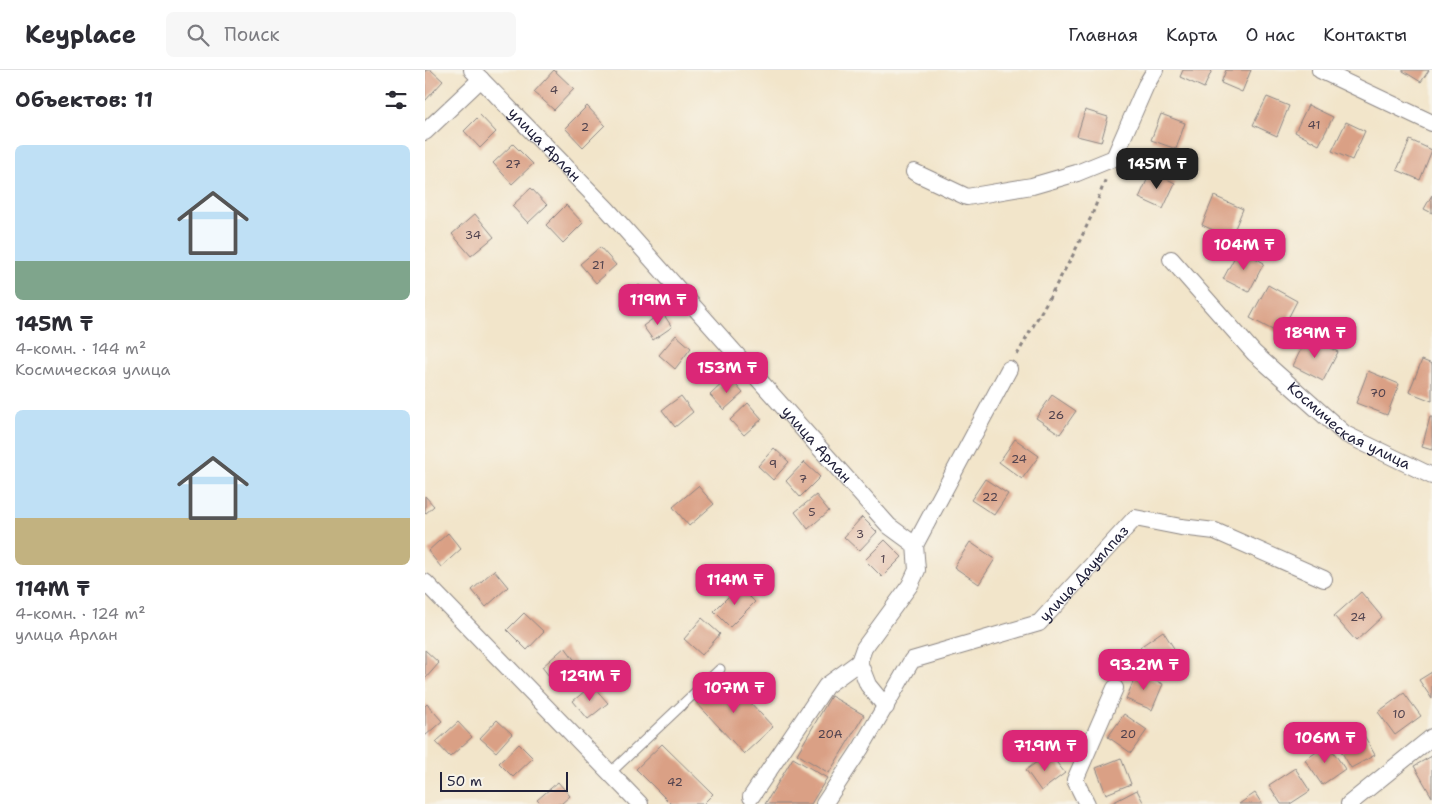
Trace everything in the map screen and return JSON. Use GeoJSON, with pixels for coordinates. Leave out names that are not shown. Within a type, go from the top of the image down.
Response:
{"type":"FeatureCollection","features":[{"type":"Feature","properties":{"kind":"street"},"geometry":{"type":"LineString","coordinates":[[914,172],[967,197],[1032,186],[1077,173],[1114,158],[1146,85],[1155,70]]}},
{"type":"Feature","properties":{"kind":"street"},"geometry":{"type":"LineString","coordinates":[[1320,70],[1432,122]]}},
{"type":"Feature","properties":{"kind":"street"},"geometry":{"type":"LineString","coordinates":[[425,132],[477,74]]}},
{"type":"Feature","properties":{"kind":"street","name":"улица Арлан"},"geometry":{"type":"LineString","coordinates":[[477,74],[607,209],[889,526],[915,545]]}},
{"type":"Feature","properties":{"kind":"street","name":"Космическая улица"},"geometry":{"type":"LineString","coordinates":[[1171,259],[1254,352],[1345,434],[1432,476]]}},
{"type":"Feature","properties":{"kind":"street"},"geometry":{"type":"LineString","coordinates":[[751,797],[826,686],[859,662],[864,648],[910,585],[917,570],[915,545],[1009,369]]}},
{"type":"Feature","properties":{"kind":"street","name":"улица Дауылпаз"},"geometry":{"type":"LineString","coordinates":[[824,804],[861,748],[912,660],[1039,623],[1135,518],[1181,527],[1215,531],[1324,579]]}},
{"type":"Feature","properties":{"kind":"street"},"geometry":{"type":"LineString","coordinates":[[425,582],[640,804]]}},
{"type":"Feature","properties":{"kind":"street"},"geometry":{"type":"LineString","coordinates":[[859,662],[868,685],[886,707]]}},
{"type":"Feature","properties":{"kind":"street"},"geometry":{"type":"LineString","coordinates":[[1087,804],[1075,780],[1115,688]]}},
{"type":"Feature","properties":{"kind":"street"},"geometry":{"type":"LineString","coordinates":[[1349,804],[1432,737]]}},
{"type":"Feature","properties":{"kind":"lane"},"geometry":{"type":"LineString","coordinates":[[610,774],[720,669]]}},
{"type":"Feature","properties":{"kind":"path"},"geometry":{"type":"LineString","coordinates":[[1009,369],[1073,255],[1092,215],[1114,158]]}},
{"type":"Feature","properties":{"kind":"building"},"geometry":{"type":"Polygon","coordinates":[[[425,70],[431,70],[443,81],[425,101],[425,70]]]}},
{"type":"Feature","properties":{"kind":"building"},"geometry":{"type":"Polygon","coordinates":[[[554,70],[574,89],[554,110],[534,92],[554,70]]]}},
{"type":"Feature","properties":{"kind":"building"},"geometry":{"type":"Polygon","coordinates":[[[1183,70],[1212,70],[1204,88],[1180,77],[1183,70]]]}},
{"type":"Feature","properties":{"kind":"building"},"geometry":{"type":"Polygon","coordinates":[[[1226,70],[1251,70],[1242,92],[1221,83],[1226,70]]]}},
{"type":"Feature","properties":{"kind":"building"},"geometry":{"type":"Polygon","coordinates":[[[1403,70],[1429,70],[1421,82],[1403,70]]]}},
{"type":"Feature","properties":{"kind":"building"},"geometry":{"type":"Polygon","coordinates":[[[1267,97],[1289,106],[1277,136],[1253,125],[1267,97]]]}},
{"type":"Feature","properties":{"kind":"building"},"geometry":{"type":"Polygon","coordinates":[[[1308,105],[1333,117],[1319,145],[1295,132],[1308,105]]]}},
{"type":"Feature","properties":{"kind":"building"},"geometry":{"type":"Polygon","coordinates":[[[587,106],[605,125],[583,147],[565,128],[587,106]]]}},
{"type":"Feature","properties":{"kind":"building"},"geometry":{"type":"Polygon","coordinates":[[[1085,110],[1108,117],[1101,142],[1077,136],[1085,110]]]}},
{"type":"Feature","properties":{"kind":"building"},"geometry":{"type":"Polygon","coordinates":[[[1161,114],[1185,123],[1176,149],[1151,140],[1161,114]]]}},
{"type":"Feature","properties":{"kind":"building"},"geometry":{"type":"Polygon","coordinates":[[[480,115],[496,132],[480,148],[464,131],[480,115]]]}},
{"type":"Feature","properties":{"kind":"building"},"geometry":{"type":"Polygon","coordinates":[[[1346,122],[1365,131],[1352,160],[1332,151],[1346,122]]]}},
{"type":"Feature","properties":{"kind":"building"},"geometry":{"type":"Polygon","coordinates":[[[1410,140],[1432,150],[1420,180],[1397,170],[1410,140]]]}},
{"type":"Feature","properties":{"kind":"building"},"geometry":{"type":"Polygon","coordinates":[[[513,144],[533,164],[512,184],[493,163],[513,144]]]}},
{"type":"Feature","properties":{"kind":"building"},"geometry":{"type":"Polygon","coordinates":[[[1151,171],[1175,183],[1163,209],[1139,198],[1151,171]]]}},
{"type":"Feature","properties":{"kind":"building"},"geometry":{"type":"Polygon","coordinates":[[[531,188],[547,205],[528,223],[512,206],[531,188]]]}},
{"type":"Feature","properties":{"kind":"building"},"geometry":{"type":"Polygon","coordinates":[[[1432,195],[1432,213],[1424,209],[1432,195]]]}},
{"type":"Feature","properties":{"kind":"building"},"geometry":{"type":"Polygon","coordinates":[[[1214,196],[1243,209],[1231,238],[1202,225],[1214,196]]]}},
{"type":"Feature","properties":{"kind":"building"},"geometry":{"type":"Polygon","coordinates":[[[566,205],[583,223],[563,243],[546,225],[566,205]]]}},
{"type":"Feature","properties":{"kind":"building"},"geometry":{"type":"Polygon","coordinates":[[[475,214],[494,237],[471,256],[452,234],[475,214]]]}},
{"type":"Feature","properties":{"kind":"building"},"geometry":{"type":"Polygon","coordinates":[[[600,247],[616,265],[596,283],[580,264],[600,247]]]}},
{"type":"Feature","properties":{"kind":"building"},"geometry":{"type":"Polygon","coordinates":[[[1239,249],[1264,263],[1249,292],[1223,279],[1239,249]]]}},
{"type":"Feature","properties":{"kind":"building"},"geometry":{"type":"Polygon","coordinates":[[[639,285],[649,296],[633,311],[623,300],[639,285]]]}},
{"type":"Feature","properties":{"kind":"building"},"geometry":{"type":"Polygon","coordinates":[[[1268,285],[1297,301],[1280,334],[1250,318],[1268,285]]]}},
{"type":"Feature","properties":{"kind":"building"},"geometry":{"type":"Polygon","coordinates":[[[662,312],[672,327],[653,340],[643,326],[662,312]]]}},
{"type":"Feature","properties":{"kind":"building"},"geometry":{"type":"Polygon","coordinates":[[[676,335],[691,348],[675,369],[659,355],[676,335]]]}},
{"type":"Feature","properties":{"kind":"building"},"geometry":{"type":"Polygon","coordinates":[[[1307,336],[1338,352],[1323,381],[1293,366],[1307,336]]]}},
{"type":"Feature","properties":{"kind":"building"},"geometry":{"type":"Polygon","coordinates":[[[1422,360],[1432,364],[1432,401],[1409,392],[1422,360]]]}},
{"type":"Feature","properties":{"kind":"building"},"geometry":{"type":"Polygon","coordinates":[[[1368,371],[1399,384],[1387,415],[1356,403],[1368,371]]]}},
{"type":"Feature","properties":{"kind":"building"},"geometry":{"type":"Polygon","coordinates":[[[729,377],[743,393],[724,410],[710,395],[729,377]]]}},
{"type":"Feature","properties":{"kind":"building"},"geometry":{"type":"Polygon","coordinates":[[[1052,395],[1076,411],[1060,434],[1036,418],[1052,395]]]}},
{"type":"Feature","properties":{"kind":"building"},"geometry":{"type":"Polygon","coordinates":[[[681,396],[693,412],[675,427],[662,410],[681,396]]]}},
{"type":"Feature","properties":{"kind":"building"},"geometry":{"type":"Polygon","coordinates":[[[748,403],[762,419],[744,435],[730,420],[748,403]]]}},
{"type":"Feature","properties":{"kind":"building"},"geometry":{"type":"Polygon","coordinates":[[[1430,417],[1432,417],[1432,450],[1422,447],[1430,417]]]}},
{"type":"Feature","properties":{"kind":"building"},"geometry":{"type":"Polygon","coordinates":[[[1015,439],[1039,456],[1022,479],[999,462],[1015,439]]]}},
{"type":"Feature","properties":{"kind":"building"},"geometry":{"type":"Polygon","coordinates":[[[774,448],[789,462],[773,480],[758,466],[774,448]]]}},
{"type":"Feature","properties":{"kind":"building"},"geometry":{"type":"Polygon","coordinates":[[[804,462],[820,477],[800,497],[786,481],[804,462]]]}},
{"type":"Feature","properties":{"kind":"building"},"geometry":{"type":"Polygon","coordinates":[[[985,479],[1008,494],[994,515],[971,500],[985,479]]]}},
{"type":"Feature","properties":{"kind":"building"},"geometry":{"type":"Polygon","coordinates":[[[698,486],[714,504],[689,526],[673,507],[698,486]]]}},
{"type":"Feature","properties":{"kind":"building"},"geometry":{"type":"Polygon","coordinates":[[[816,495],[829,511],[808,529],[795,512],[816,495]]]}},
{"type":"Feature","properties":{"kind":"building"},"geometry":{"type":"Polygon","coordinates":[[[425,496],[434,506],[425,514],[425,496]]]}},
{"type":"Feature","properties":{"kind":"building"},"geometry":{"type":"Polygon","coordinates":[[[862,517],[877,532],[859,551],[844,537],[862,517]]]}},
{"type":"Feature","properties":{"kind":"building"},"geometry":{"type":"Polygon","coordinates":[[[448,533],[461,549],[441,567],[428,551],[448,533]]]}},
{"type":"Feature","properties":{"kind":"building"},"geometry":{"type":"Polygon","coordinates":[[[885,540],[902,557],[882,577],[865,560],[885,540]]]}},
{"type":"Feature","properties":{"kind":"building"},"geometry":{"type":"Polygon","coordinates":[[[970,542],[995,559],[979,584],[954,567],[970,542]]]}},
{"type":"Feature","properties":{"kind":"building"},"geometry":{"type":"Polygon","coordinates":[[[494,570],[508,587],[486,607],[472,590],[494,570]]]}},
{"type":"Feature","properties":{"kind":"building"},"geometry":{"type":"Polygon","coordinates":[[[739,586],[755,602],[730,627],[714,611],[739,586]]]}},
{"type":"Feature","properties":{"kind":"building"},"geometry":{"type":"Polygon","coordinates":[[[1361,592],[1382,617],[1356,641],[1334,616],[1361,592]]]}},
{"type":"Feature","properties":{"kind":"building"},"geometry":{"type":"Polygon","coordinates":[[[524,613],[544,632],[527,650],[507,630],[524,613]]]}},
{"type":"Feature","properties":{"kind":"building"},"geometry":{"type":"Polygon","coordinates":[[[702,618],[720,634],[702,655],[684,639],[702,618]]]}},
{"type":"Feature","properties":{"kind":"building"},"geometry":{"type":"Polygon","coordinates":[[[1163,631],[1177,653],[1155,668],[1140,647],[1163,631]]]}},
{"type":"Feature","properties":{"kind":"building"},"geometry":{"type":"Polygon","coordinates":[[[565,647],[578,665],[556,685],[542,667],[565,647]]]}},
{"type":"Feature","properties":{"kind":"building"},"geometry":{"type":"Polygon","coordinates":[[[425,650],[439,663],[425,679],[425,650]]]}},
{"type":"Feature","properties":{"kind":"building"},"geometry":{"type":"Polygon","coordinates":[[[1432,672],[1432,699],[1419,680],[1432,672]]]}},
{"type":"Feature","properties":{"kind":"building"},"geometry":{"type":"Polygon","coordinates":[[[1137,673],[1163,684],[1152,710],[1126,699],[1137,673]]]}},
{"type":"Feature","properties":{"kind":"building"},"geometry":{"type":"Polygon","coordinates":[[[724,674],[773,727],[744,754],[695,701],[724,674]]]}},
{"type":"Feature","properties":{"kind":"building"},"geometry":{"type":"Polygon","coordinates":[[[592,685],[608,703],[588,719],[573,701],[592,685]]]}},
{"type":"Feature","properties":{"kind":"building"},"geometry":{"type":"Polygon","coordinates":[[[1404,693],[1421,716],[1395,735],[1378,712],[1404,693]]]}},
{"type":"Feature","properties":{"kind":"building"},"geometry":{"type":"Polygon","coordinates":[[[831,696],[864,715],[829,773],[797,754],[831,696]]]}},
{"type":"Feature","properties":{"kind":"building"},"geometry":{"type":"Polygon","coordinates":[[[427,704],[442,721],[425,736],[425,706],[427,704]]]}},
{"type":"Feature","properties":{"kind":"building"},"geometry":{"type":"Polygon","coordinates":[[[1124,714],[1147,730],[1131,753],[1108,737],[1124,714]]]}},
{"type":"Feature","properties":{"kind":"building"},"geometry":{"type":"Polygon","coordinates":[[[497,720],[512,734],[496,752],[480,738],[497,720]]]}},
{"type":"Feature","properties":{"kind":"building"},"geometry":{"type":"Polygon","coordinates":[[[458,722],[472,737],[450,757],[436,742],[458,722]]]}},
{"type":"Feature","properties":{"kind":"building"},"geometry":{"type":"Polygon","coordinates":[[[1361,730],[1375,755],[1351,768],[1337,744],[1361,730]]]}},
{"type":"Feature","properties":{"kind":"building"},"geometry":{"type":"Polygon","coordinates":[[[519,744],[533,758],[513,777],[499,763],[519,744]]]}},
{"type":"Feature","properties":{"kind":"building"},"geometry":{"type":"Polygon","coordinates":[[[662,744],[713,794],[703,804],[671,804],[636,769],[662,744]]]}},
{"type":"Feature","properties":{"kind":"building"},"geometry":{"type":"Polygon","coordinates":[[[1328,744],[1345,769],[1322,785],[1305,760],[1328,744]]]}},
{"type":"Feature","properties":{"kind":"building"},"geometry":{"type":"Polygon","coordinates":[[[1049,753],[1065,773],[1041,791],[1026,770],[1049,753]]]}},
{"type":"Feature","properties":{"kind":"building"},"geometry":{"type":"Polygon","coordinates":[[[1432,756],[1432,797],[1414,766],[1432,756]]]}},
{"type":"Feature","properties":{"kind":"building"},"geometry":{"type":"Polygon","coordinates":[[[793,758],[827,778],[811,804],[765,804],[793,758]]]}},
{"type":"Feature","properties":{"kind":"building"},"geometry":{"type":"Polygon","coordinates":[[[1121,758],[1131,784],[1106,794],[1096,768],[1121,758]]]}},
{"type":"Feature","properties":{"kind":"building"},"geometry":{"type":"Polygon","coordinates":[[[1295,768],[1310,791],[1290,804],[1281,804],[1269,785],[1295,768]]]}},
{"type":"Feature","properties":{"kind":"building"},"geometry":{"type":"Polygon","coordinates":[[[558,782],[570,796],[561,804],[541,804],[537,800],[558,782]]]}},
{"type":"Feature","properties":{"kind":"building"},"geometry":{"type":"Polygon","coordinates":[[[1137,790],[1144,804],[1110,804],[1137,790]]]}},
{"type":"Feature","properties":{"kind":"building"},"geometry":{"type":"Polygon","coordinates":[[[1255,793],[1262,804],[1239,804],[1255,793]]]}}]}
